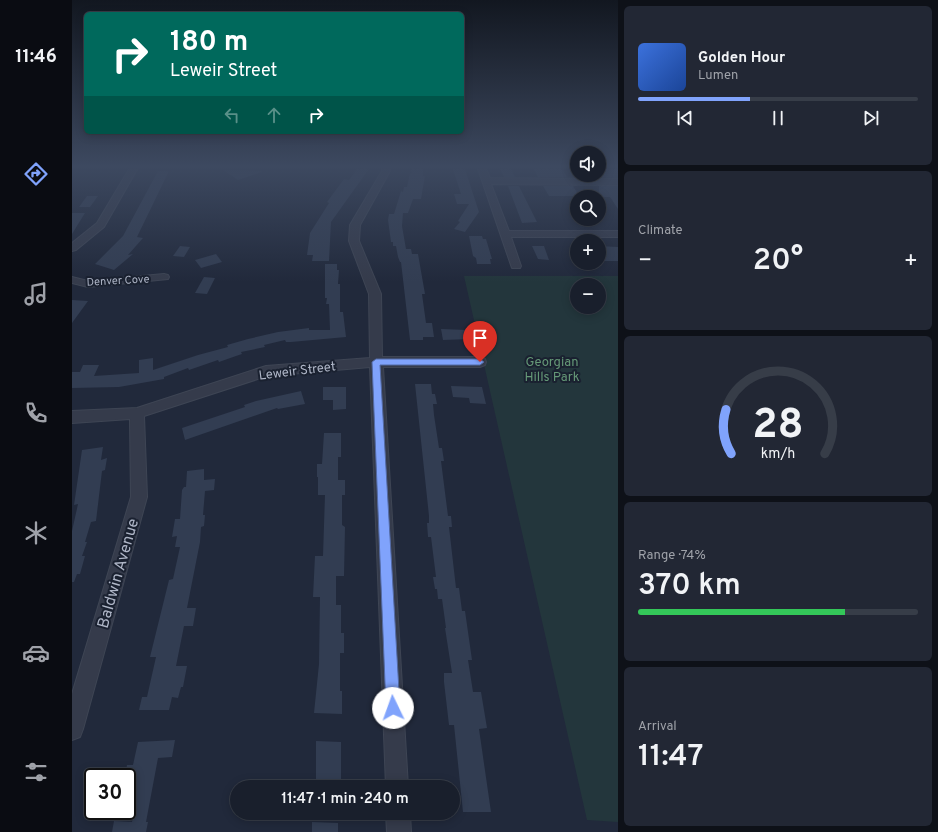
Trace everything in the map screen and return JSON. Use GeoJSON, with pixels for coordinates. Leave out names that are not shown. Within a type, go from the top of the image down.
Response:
{"type":"FeatureCollection","features":[{"type":"Feature","properties":{"kind":"street"},"geometry":{"type":"LineString","coordinates":[[72,248],[101,225],[113,205]]}},
{"type":"Feature","properties":{"kind":"street"},"geometry":{"type":"LineString","coordinates":[[366,205],[354,225],[354,241],[375,294],[376,362],[397,780]]}},
{"type":"Feature","properties":{"kind":"street"},"geometry":{"type":"LineString","coordinates":[[495,205],[516,266]]}},
{"type":"Feature","properties":{"kind":"street"},"geometry":{"type":"LineString","coordinates":[[506,234],[618,234]]}},
{"type":"Feature","properties":{"kind":"street","name":"Denver Cove"},"geometry":{"type":"LineString","coordinates":[[72,280],[88,284],[164,277]]}},
{"type":"Feature","properties":{"kind":"street","name":"Leweir Street"},"geometry":{"type":"LineString","coordinates":[[72,417],[137,413],[266,371],[376,362],[480,362]]}},
{"type":"Feature","properties":{"kind":"street","name":"Baldwin Avenue"},"geometry":{"type":"LineString","coordinates":[[72,729],[139,497],[137,413]]}},
{"type":"Feature","properties":{"kind":"street"},"geometry":{"type":"LineString","coordinates":[[398,820],[399,832]]}},
{"type":"Feature","properties":{"kind":"green space","name":"Georgian Hills Park"},"geometry":{"type":"Polygon","coordinates":[[[464,276],[618,276],[618,822],[587,820],[464,276]]]}},
{"type":"Feature","properties":{"kind":"building"},"geometry":{"type":"Polygon","coordinates":[[[81,205],[92,205],[90,207],[79,207],[81,205]]]}},
{"type":"Feature","properties":{"kind":"building"},"geometry":{"type":"Polygon","coordinates":[[[140,205],[153,205],[137,237],[143,238],[128,255],[133,254],[114,270],[95,264],[123,236],[140,205]]]}},
{"type":"Feature","properties":{"kind":"building"},"geometry":{"type":"Polygon","coordinates":[[[328,205],[343,205],[331,222],[329,261],[312,261],[313,255],[307,255],[310,233],[328,205]]]}},
{"type":"Feature","properties":{"kind":"building"},"geometry":{"type":"Polygon","coordinates":[[[397,205],[411,205],[408,213],[403,213],[402,226],[406,249],[411,249],[412,254],[418,254],[425,294],[422,294],[426,323],[432,323],[434,337],[423,337],[423,340],[410,340],[401,262],[398,257],[396,246],[393,246],[393,242],[391,242],[388,220],[389,214],[394,214],[397,205]]]}},
{"type":"Feature","properties":{"kind":"building"},"geometry":{"type":"Polygon","coordinates":[[[468,205],[477,205],[479,212],[465,232],[454,229],[460,222],[458,221],[468,205]]]}},
{"type":"Feature","properties":{"kind":"building"},"geometry":{"type":"Polygon","coordinates":[[[515,205],[528,205],[537,222],[522,223],[515,205]]]}},
{"type":"Feature","properties":{"kind":"building"},"geometry":{"type":"Polygon","coordinates":[[[72,213],[85,213],[72,234],[72,213]]]}},
{"type":"Feature","properties":{"kind":"building"},"geometry":{"type":"Polygon","coordinates":[[[469,236],[482,236],[483,239],[486,239],[492,259],[490,259],[491,264],[477,264],[476,258],[473,256],[469,236]]]}},
{"type":"Feature","properties":{"kind":"building"},"geometry":{"type":"Polygon","coordinates":[[[180,246],[190,247],[184,257],[173,256],[180,246]]]}},
{"type":"Feature","properties":{"kind":"building"},"geometry":{"type":"Polygon","coordinates":[[[532,246],[544,246],[549,260],[538,259],[532,246]]]}},
{"type":"Feature","properties":{"kind":"building"},"geometry":{"type":"Polygon","coordinates":[[[606,246],[618,247],[618,261],[606,261],[606,246]]]}},
{"type":"Feature","properties":{"kind":"building"},"geometry":{"type":"Polygon","coordinates":[[[216,254],[222,262],[201,268],[195,260],[216,254]]]}},
{"type":"Feature","properties":{"kind":"building"},"geometry":{"type":"Polygon","coordinates":[[[325,264],[337,264],[337,270],[339,270],[338,284],[340,284],[340,312],[343,312],[346,337],[291,342],[286,342],[285,340],[264,345],[265,347],[241,352],[242,354],[219,362],[218,360],[189,370],[188,368],[164,377],[164,379],[119,387],[72,388],[72,372],[80,372],[83,365],[99,365],[94,376],[139,373],[139,360],[153,358],[153,370],[228,347],[227,345],[278,332],[309,328],[309,330],[330,330],[329,304],[326,304],[327,298],[325,298],[325,264]]]}},
{"type":"Feature","properties":{"kind":"building"},"geometry":{"type":"Polygon","coordinates":[[[204,277],[215,278],[207,294],[195,293],[204,277]]]}},
{"type":"Feature","properties":{"kind":"building"},"geometry":{"type":"Polygon","coordinates":[[[72,300],[88,301],[72,323],[72,300]]]}},
{"type":"Feature","properties":{"kind":"building"},"geometry":{"type":"Polygon","coordinates":[[[441,329],[467,330],[470,339],[443,340],[441,329]]]}},
{"type":"Feature","properties":{"kind":"building"},"geometry":{"type":"Polygon","coordinates":[[[415,384],[431,384],[432,394],[435,394],[437,404],[433,404],[434,415],[439,448],[442,448],[444,461],[441,461],[448,516],[451,516],[452,527],[449,527],[456,588],[459,588],[462,611],[465,611],[472,660],[468,660],[473,692],[481,692],[487,728],[479,729],[491,812],[463,812],[454,725],[449,725],[444,682],[444,673],[452,673],[442,599],[438,599],[437,589],[435,589],[433,577],[436,577],[431,537],[428,537],[427,523],[429,523],[415,384]]]}},
{"type":"Feature","properties":{"kind":"building"},"geometry":{"type":"Polygon","coordinates":[[[451,386],[482,387],[486,404],[470,403],[469,398],[453,397],[451,386]]]}},
{"type":"Feature","properties":{"kind":"building"},"geometry":{"type":"Polygon","coordinates":[[[323,387],[346,387],[346,409],[333,410],[333,400],[323,400],[323,387]]]}},
{"type":"Feature","properties":{"kind":"building"},"geometry":{"type":"Polygon","coordinates":[[[301,391],[305,404],[277,408],[185,440],[182,428],[245,407],[244,405],[256,401],[301,391]]]}},
{"type":"Feature","properties":{"kind":"building"},"geometry":{"type":"Polygon","coordinates":[[[324,433],[341,433],[341,457],[338,457],[338,480],[345,480],[345,495],[342,495],[342,525],[345,527],[344,576],[336,576],[336,605],[341,605],[341,633],[344,633],[344,653],[340,653],[340,691],[342,691],[342,714],[314,713],[319,664],[320,597],[313,597],[315,556],[323,556],[325,495],[318,495],[317,464],[322,464],[324,433]]]}},
{"type":"Feature","properties":{"kind":"building"},"geometry":{"type":"Polygon","coordinates":[[[103,447],[101,460],[107,458],[105,470],[102,471],[96,521],[91,522],[85,542],[87,542],[82,556],[85,556],[80,574],[77,574],[74,582],[72,582],[72,531],[78,504],[74,505],[82,450],[103,447]]]}},
{"type":"Feature","properties":{"kind":"building"},"geometry":{"type":"Polygon","coordinates":[[[204,469],[204,480],[215,479],[214,490],[205,491],[203,515],[205,515],[204,526],[201,527],[200,542],[187,608],[196,608],[193,626],[184,626],[176,666],[187,666],[183,687],[181,687],[178,698],[172,697],[169,710],[139,710],[142,697],[147,697],[156,657],[150,657],[169,580],[173,579],[180,547],[175,547],[177,536],[172,537],[175,519],[180,519],[182,490],[186,487],[187,471],[204,469]]]}},
{"type":"Feature","properties":{"kind":"building"},"geometry":{"type":"Polygon","coordinates":[[[175,740],[172,757],[158,758],[146,822],[148,822],[146,832],[112,832],[114,821],[132,822],[132,820],[136,820],[136,768],[126,768],[127,765],[133,765],[138,742],[175,740]]]}},
{"type":"Feature","properties":{"kind":"building"},"geometry":{"type":"Polygon","coordinates":[[[316,741],[341,742],[341,780],[316,780],[316,741]]]}},
{"type":"Feature","properties":{"kind":"building"},"geometry":{"type":"Polygon","coordinates":[[[312,822],[338,823],[338,832],[312,832],[312,822]]]}},
{"type":"Feature","properties":{"kind":"route"},"geometry":{"type":"LineString","coordinates":[[393,708],[376,362],[480,362]]}}]}
